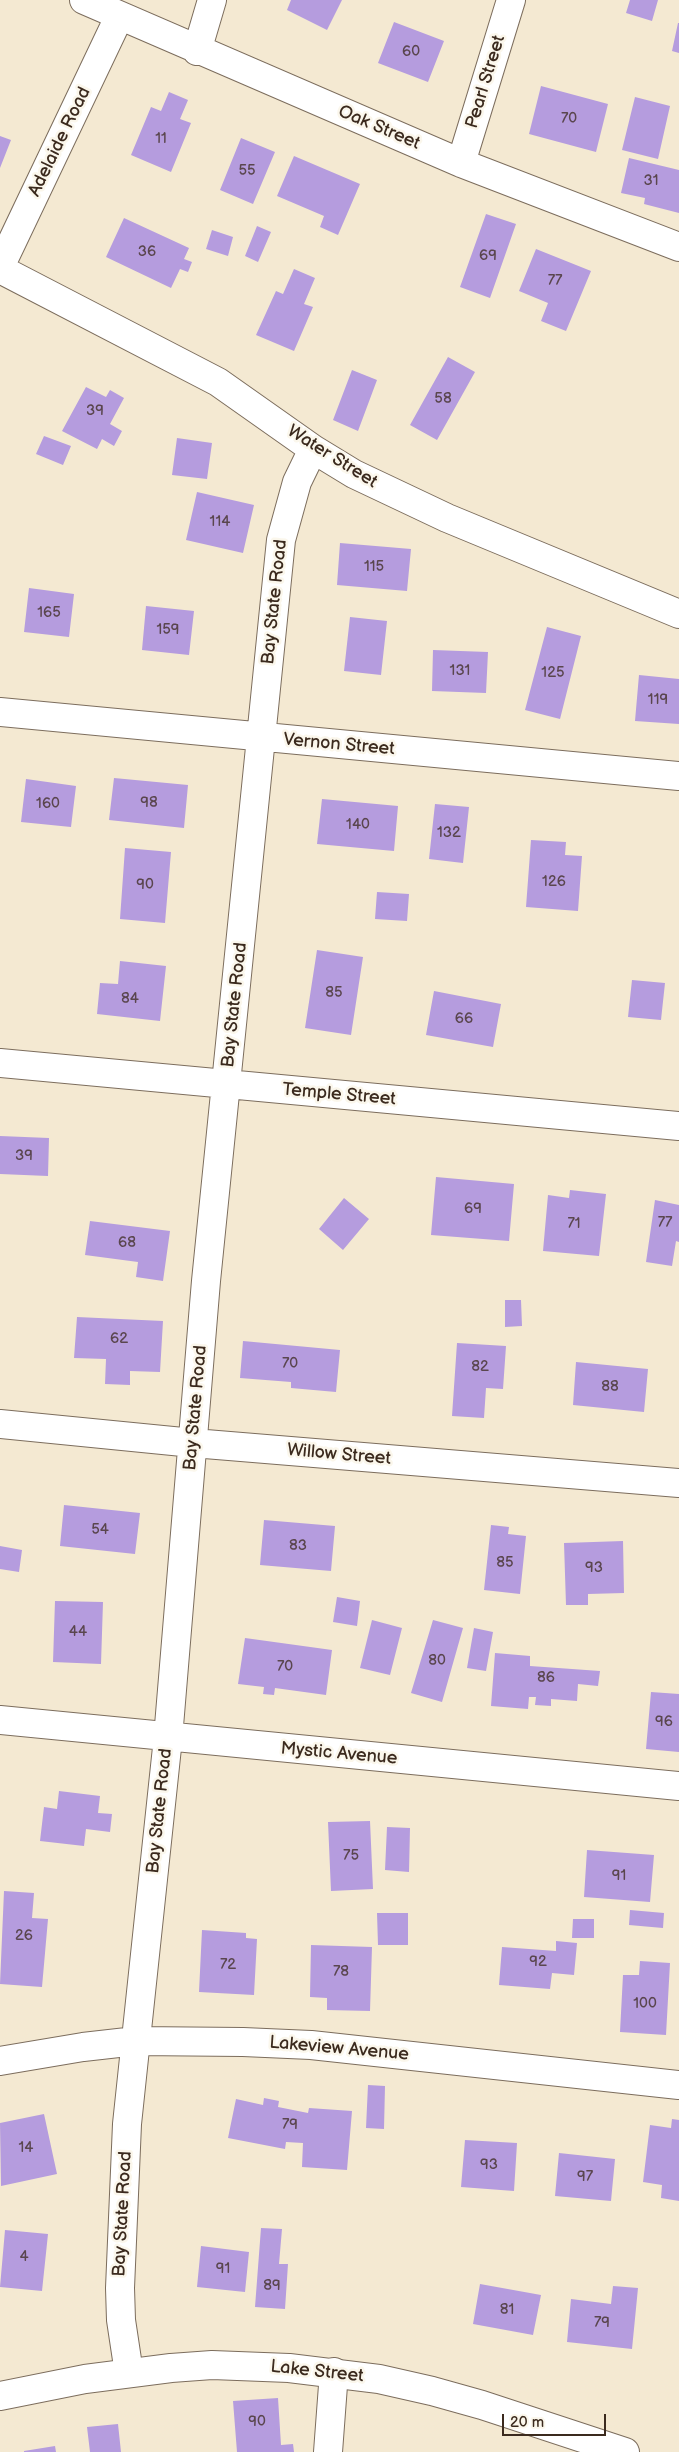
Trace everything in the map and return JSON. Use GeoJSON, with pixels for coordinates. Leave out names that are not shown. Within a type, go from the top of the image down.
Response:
{"type":"FeatureCollection","features":[{"type":"Feature","properties":{"kind":"street","name":"Oak Street"},"geometry":{"type":"LineString","coordinates":[[84,0],[197,51],[461,163],[679,247]]}},
{"type":"Feature","properties":{"kind":"street"},"geometry":{"type":"LineString","coordinates":[[197,51],[212,0]]}},
{"type":"Feature","properties":{"kind":"street","name":"Pearl Street"},"geometry":{"type":"LineString","coordinates":[[461,163],[511,0]]}},
{"type":"Feature","properties":{"kind":"street","name":"Adelaide Road"},"geometry":{"type":"LineString","coordinates":[[0,268],[119,17]]}},
{"type":"Feature","properties":{"kind":"street","name":"Water Street"},"geometry":{"type":"LineString","coordinates":[[0,268],[218,382],[354,474],[423,508],[679,614]]}},
{"type":"Feature","properties":{"kind":"street","name":"Bay State Road"},"geometry":{"type":"LineString","coordinates":[[129,2373],[121,2320],[120,2288],[127,2124],[168,1738],[206,1281],[281,540],[297,482],[313,448]]}},
{"type":"Feature","properties":{"kind":"street","name":"Vernon Street"},"geometry":{"type":"LineString","coordinates":[[0,712],[679,776]]}},
{"type":"Feature","properties":{"kind":"street","name":"Temple Street"},"geometry":{"type":"LineString","coordinates":[[0,1063],[679,1126]]}},
{"type":"Feature","properties":{"kind":"street","name":"Willow Street"},"geometry":{"type":"LineString","coordinates":[[0,1424],[193,1443],[679,1483]]}},
{"type":"Feature","properties":{"kind":"street","name":"Mystic Avenue"},"geometry":{"type":"LineString","coordinates":[[0,1720],[168,1738],[679,1786]]}},
{"type":"Feature","properties":{"kind":"street","name":"Lakeview Avenue"},"geometry":{"type":"LineString","coordinates":[[0,2062],[84,2046],[136,2041],[311,2045],[679,2085]]}},
{"type":"Feature","properties":{"kind":"street","name":"Lake Street"},"geometry":{"type":"LineString","coordinates":[[0,2396],[129,2373],[212,2365],[257,2366],[334,2372],[379,2379],[482,2405],[625,2452]]}},
{"type":"Feature","properties":{"kind":"street"},"geometry":{"type":"LineString","coordinates":[[328,2452],[334,2372]]}},
{"type":"Feature","properties":{"kind":"building"},"geometry":{"type":"Polygon","coordinates":[[[291,0],[342,0],[327,30],[287,10],[291,0]]]}},
{"type":"Feature","properties":{"kind":"building"},"geometry":{"type":"Polygon","coordinates":[[[630,0],[658,0],[652,21],[626,13],[630,0]]]}},
{"type":"Feature","properties":{"kind":"building"},"geometry":{"type":"Polygon","coordinates":[[[394,22],[444,41],[428,82],[378,63],[394,22]]]}},
{"type":"Feature","properties":{"kind":"building"},"geometry":{"type":"Polygon","coordinates":[[[679,23],[679,53],[672,51],[679,23]]]}},
{"type":"Feature","properties":{"kind":"building"},"geometry":{"type":"Polygon","coordinates":[[[541,86],[608,104],[596,152],[529,134],[541,86]]]}},
{"type":"Feature","properties":{"kind":"building"},"geometry":{"type":"Polygon","coordinates":[[[169,92],[188,100],[180,119],[191,123],[171,172],[131,155],[151,107],[161,111],[169,92]]]}},
{"type":"Feature","properties":{"kind":"building"},"geometry":{"type":"Polygon","coordinates":[[[635,97],[670,106],[658,159],[622,150],[635,97]]]}},
{"type":"Feature","properties":{"kind":"building"},"geometry":{"type":"Polygon","coordinates":[[[0,136],[11,140],[0,168],[0,136]]]}},
{"type":"Feature","properties":{"kind":"building"},"geometry":{"type":"Polygon","coordinates":[[[241,138],[275,152],[253,204],[220,190],[241,138]]]}},
{"type":"Feature","properties":{"kind":"building"},"geometry":{"type":"Polygon","coordinates":[[[294,156],[360,184],[338,235],[320,227],[324,216],[277,196],[294,156]]]}},
{"type":"Feature","properties":{"kind":"building"},"geometry":{"type":"Polygon","coordinates":[[[629,158],[679,170],[679,213],[644,204],[645,198],[621,193],[629,158]]]}},
{"type":"Feature","properties":{"kind":"building"},"geometry":{"type":"Polygon","coordinates":[[[486,214],[516,224],[490,298],[460,287],[486,214]]]}},
{"type":"Feature","properties":{"kind":"building"},"geometry":{"type":"Polygon","coordinates":[[[124,218],[189,248],[184,259],[192,262],[188,272],[180,269],[171,288],[106,257],[124,218]]]}},
{"type":"Feature","properties":{"kind":"building"},"geometry":{"type":"Polygon","coordinates":[[[257,226],[271,232],[258,262],[245,256],[257,226]]]}},
{"type":"Feature","properties":{"kind":"building"},"geometry":{"type":"Polygon","coordinates":[[[212,230],[233,237],[228,256],[206,249],[212,230]]]}},
{"type":"Feature","properties":{"kind":"building"},"geometry":{"type":"Polygon","coordinates":[[[536,249],[591,271],[566,331],[541,321],[548,303],[519,291],[536,249]]]}},
{"type":"Feature","properties":{"kind":"building"},"geometry":{"type":"Polygon","coordinates":[[[294,269],[315,278],[304,304],[313,307],[294,351],[256,335],[276,291],[283,294],[294,269]]]}},
{"type":"Feature","properties":{"kind":"building"},"geometry":{"type":"Polygon","coordinates":[[[448,357],[475,372],[437,440],[410,425],[448,357]]]}},
{"type":"Feature","properties":{"kind":"building"},"geometry":{"type":"Polygon","coordinates":[[[352,370],[377,380],[358,431],[333,420],[352,370]]]}},
{"type":"Feature","properties":{"kind":"building"},"geometry":{"type":"Polygon","coordinates":[[[86,387],[106,397],[110,390],[124,398],[110,424],[122,431],[114,446],[102,439],[97,449],[62,431],[86,387]]]}},
{"type":"Feature","properties":{"kind":"building"},"geometry":{"type":"Polygon","coordinates":[[[44,436],[71,446],[63,465],[36,454],[44,436]]]}},
{"type":"Feature","properties":{"kind":"building"},"geometry":{"type":"Polygon","coordinates":[[[177,438],[212,443],[207,479],[172,475],[177,438]]]}},
{"type":"Feature","properties":{"kind":"building"},"geometry":{"type":"Polygon","coordinates":[[[197,492],[254,505],[243,553],[186,540],[197,492]]]}},
{"type":"Feature","properties":{"kind":"building"},"geometry":{"type":"Polygon","coordinates":[[[340,543],[411,549],[407,591],[337,585],[340,543]]]}},
{"type":"Feature","properties":{"kind":"building"},"geometry":{"type":"Polygon","coordinates":[[[29,588],[74,594],[69,637],[24,632],[29,588]]]}},
{"type":"Feature","properties":{"kind":"building"},"geometry":{"type":"Polygon","coordinates":[[[146,606],[194,611],[189,655],[142,650],[146,606]]]}},
{"type":"Feature","properties":{"kind":"building"},"geometry":{"type":"Polygon","coordinates":[[[350,617],[387,621],[381,675],[344,671],[350,617]]]}},
{"type":"Feature","properties":{"kind":"building"},"geometry":{"type":"Polygon","coordinates":[[[547,627],[581,636],[560,719],[525,710],[547,627]]]}},
{"type":"Feature","properties":{"kind":"building"},"geometry":{"type":"Polygon","coordinates":[[[433,650],[488,652],[486,693],[432,691],[433,650]]]}},
{"type":"Feature","properties":{"kind":"building"},"geometry":{"type":"Polygon","coordinates":[[[639,675],[679,679],[679,724],[635,721],[639,675]]]}},
{"type":"Feature","properties":{"kind":"building"},"geometry":{"type":"Polygon","coordinates":[[[114,778],[188,785],[184,828],[109,820],[114,778]]]}},
{"type":"Feature","properties":{"kind":"building"},"geometry":{"type":"Polygon","coordinates":[[[26,779],[76,786],[71,827],[21,822],[26,779]]]}},
{"type":"Feature","properties":{"kind":"building"},"geometry":{"type":"Polygon","coordinates":[[[322,799],[398,806],[394,851],[317,844],[322,799]]]}},
{"type":"Feature","properties":{"kind":"building"},"geometry":{"type":"Polygon","coordinates":[[[435,804],[469,807],[463,863],[429,859],[435,804]]]}},
{"type":"Feature","properties":{"kind":"building"},"geometry":{"type":"Polygon","coordinates":[[[531,840],[566,842],[565,855],[582,856],[578,911],[526,907],[531,840]]]}},
{"type":"Feature","properties":{"kind":"building"},"geometry":{"type":"Polygon","coordinates":[[[125,848],[171,852],[165,923],[120,919],[125,848]]]}},
{"type":"Feature","properties":{"kind":"building"},"geometry":{"type":"Polygon","coordinates":[[[377,892],[409,894],[407,921],[375,919],[377,892]]]}},
{"type":"Feature","properties":{"kind":"building"},"geometry":{"type":"Polygon","coordinates":[[[317,950],[363,957],[351,1035],[305,1028],[317,950]]]}},
{"type":"Feature","properties":{"kind":"building"},"geometry":{"type":"Polygon","coordinates":[[[120,961],[166,966],[160,1021],[97,1014],[100,983],[118,984],[120,961]]]}},
{"type":"Feature","properties":{"kind":"building"},"geometry":{"type":"Polygon","coordinates":[[[632,980],[665,983],[661,1020],[628,1017],[632,980]]]}},
{"type":"Feature","properties":{"kind":"building"},"geometry":{"type":"Polygon","coordinates":[[[434,991],[501,1004],[493,1047],[426,1035],[434,991]]]}},
{"type":"Feature","properties":{"kind":"building"},"geometry":{"type":"Polygon","coordinates":[[[0,1136],[49,1138],[48,1176],[0,1174],[0,1136]]]}},
{"type":"Feature","properties":{"kind":"building"},"geometry":{"type":"Polygon","coordinates":[[[436,1177],[514,1184],[509,1241],[431,1235],[436,1177]]]}},
{"type":"Feature","properties":{"kind":"building"},"geometry":{"type":"Polygon","coordinates":[[[570,1190],[606,1194],[599,1256],[543,1251],[548,1195],[569,1198],[570,1190]]]}},
{"type":"Feature","properties":{"kind":"building"},"geometry":{"type":"Polygon","coordinates":[[[344,1198],[369,1219],[343,1250],[319,1229],[344,1198]]]}},
{"type":"Feature","properties":{"kind":"building"},"geometry":{"type":"Polygon","coordinates":[[[655,1200],[679,1205],[679,1242],[676,1241],[672,1266],[646,1262],[655,1200]]]}},
{"type":"Feature","properties":{"kind":"building"},"geometry":{"type":"Polygon","coordinates":[[[90,1221],[170,1231],[163,1281],[136,1277],[138,1262],[85,1255],[90,1221]]]}},
{"type":"Feature","properties":{"kind":"building"},"geometry":{"type":"Polygon","coordinates":[[[505,1300],[521,1300],[522,1326],[505,1327],[505,1300]]]}},
{"type":"Feature","properties":{"kind":"building"},"geometry":{"type":"Polygon","coordinates":[[[77,1317],[163,1321],[160,1372],[130,1371],[130,1385],[105,1384],[106,1359],[74,1358],[77,1317]]]}},
{"type":"Feature","properties":{"kind":"building"},"geometry":{"type":"Polygon","coordinates":[[[243,1341],[340,1350],[336,1392],[291,1388],[291,1382],[240,1378],[243,1341]]]}},
{"type":"Feature","properties":{"kind":"building"},"geometry":{"type":"Polygon","coordinates":[[[457,1343],[506,1346],[503,1389],[486,1388],[484,1418],[452,1416],[457,1343]]]}},
{"type":"Feature","properties":{"kind":"building"},"geometry":{"type":"Polygon","coordinates":[[[576,1362],[648,1369],[644,1412],[573,1405],[576,1362]]]}},
{"type":"Feature","properties":{"kind":"building"},"geometry":{"type":"Polygon","coordinates":[[[64,1505],[140,1513],[135,1554],[60,1546],[64,1505]]]}},
{"type":"Feature","properties":{"kind":"building"},"geometry":{"type":"Polygon","coordinates":[[[264,1520],[335,1526],[331,1571],[260,1565],[264,1520]]]}},
{"type":"Feature","properties":{"kind":"building"},"geometry":{"type":"Polygon","coordinates":[[[491,1525],[509,1527],[508,1534],[526,1536],[520,1594],[484,1590],[491,1525]]]}},
{"type":"Feature","properties":{"kind":"building"},"geometry":{"type":"Polygon","coordinates":[[[623,1541],[624,1593],[588,1594],[588,1605],[566,1605],[564,1543],[623,1541]]]}},
{"type":"Feature","properties":{"kind":"building"},"geometry":{"type":"Polygon","coordinates":[[[0,1546],[22,1550],[19,1572],[0,1569],[0,1546]]]}},
{"type":"Feature","properties":{"kind":"building"},"geometry":{"type":"Polygon","coordinates":[[[337,1597],[360,1601],[357,1626],[333,1622],[337,1597]]]}},
{"type":"Feature","properties":{"kind":"building"},"geometry":{"type":"Polygon","coordinates":[[[55,1601],[103,1602],[101,1664],[53,1662],[55,1601]]]}},
{"type":"Feature","properties":{"kind":"building"},"geometry":{"type":"Polygon","coordinates":[[[372,1620],[402,1628],[390,1675],[360,1668],[372,1620]]]}},
{"type":"Feature","properties":{"kind":"building"},"geometry":{"type":"Polygon","coordinates":[[[433,1620],[463,1628],[442,1702],[411,1693],[433,1620]]]}},
{"type":"Feature","properties":{"kind":"building"},"geometry":{"type":"Polygon","coordinates":[[[474,1628],[493,1632],[486,1671],[467,1668],[474,1628]]]}},
{"type":"Feature","properties":{"kind":"building"},"geometry":{"type":"Polygon","coordinates":[[[245,1638],[332,1650],[326,1695],[275,1688],[274,1695],[263,1694],[264,1687],[238,1684],[245,1638]]]}},
{"type":"Feature","properties":{"kind":"building"},"geometry":{"type":"Polygon","coordinates":[[[495,1653],[530,1656],[530,1666],[600,1671],[598,1686],[578,1684],[577,1701],[551,1699],[551,1706],[535,1705],[536,1697],[529,1697],[528,1709],[491,1706],[495,1653]]]}},
{"type":"Feature","properties":{"kind":"building"},"geometry":{"type":"Polygon","coordinates":[[[651,1692],[679,1694],[679,1752],[646,1749],[651,1692]]]}},
{"type":"Feature","properties":{"kind":"building"},"geometry":{"type":"Polygon","coordinates":[[[59,1791],[100,1796],[98,1813],[112,1814],[110,1832],[86,1829],[84,1846],[40,1841],[44,1807],[57,1809],[59,1791]]]}},
{"type":"Feature","properties":{"kind":"building"},"geometry":{"type":"Polygon","coordinates":[[[370,1821],[373,1889],[331,1891],[328,1822],[370,1821]]]}},
{"type":"Feature","properties":{"kind":"building"},"geometry":{"type":"Polygon","coordinates":[[[387,1827],[410,1828],[409,1872],[385,1870],[387,1827]]]}},
{"type":"Feature","properties":{"kind":"building"},"geometry":{"type":"Polygon","coordinates":[[[587,1850],[654,1855],[650,1902],[584,1897],[587,1850]]]}},
{"type":"Feature","properties":{"kind":"building"},"geometry":{"type":"Polygon","coordinates":[[[4,1891],[34,1893],[32,1918],[48,1919],[42,1987],[0,1984],[4,1891]]]}},
{"type":"Feature","properties":{"kind":"building"},"geometry":{"type":"Polygon","coordinates":[[[630,1910],[664,1913],[663,1928],[629,1925],[630,1910]]]}},
{"type":"Feature","properties":{"kind":"building"},"geometry":{"type":"Polygon","coordinates":[[[377,1913],[408,1913],[408,1945],[378,1945],[377,1913]]]}},
{"type":"Feature","properties":{"kind":"building"},"geometry":{"type":"Polygon","coordinates":[[[573,1919],[594,1919],[594,1938],[572,1938],[573,1919]]]}},
{"type":"Feature","properties":{"kind":"building"},"geometry":{"type":"Polygon","coordinates":[[[202,1930],[246,1933],[246,1938],[257,1939],[254,1995],[199,1992],[202,1930]]]}},
{"type":"Feature","properties":{"kind":"building"},"geometry":{"type":"Polygon","coordinates":[[[556,1941],[577,1943],[574,1975],[552,1973],[550,1989],[499,1985],[502,1947],[556,1951],[556,1941]]]}},
{"type":"Feature","properties":{"kind":"building"},"geometry":{"type":"Polygon","coordinates":[[[311,1945],[372,1947],[370,2011],[327,2010],[327,1998],[310,1997],[311,1945]]]}},
{"type":"Feature","properties":{"kind":"building"},"geometry":{"type":"Polygon","coordinates":[[[640,1961],[670,1963],[666,2035],[620,2032],[623,1975],[639,1975],[640,1961]]]}},
{"type":"Feature","properties":{"kind":"building"},"geometry":{"type":"Polygon","coordinates":[[[368,2085],[385,2086],[384,2129],[366,2128],[368,2085]]]}},
{"type":"Feature","properties":{"kind":"building"},"geometry":{"type":"Polygon","coordinates":[[[264,2098],[279,2101],[278,2107],[308,2113],[309,2108],[352,2111],[347,2170],[302,2167],[303,2143],[286,2142],[285,2149],[228,2138],[236,2099],[263,2105],[264,2098]]]}},
{"type":"Feature","properties":{"kind":"building"},"geometry":{"type":"Polygon","coordinates":[[[44,2114],[57,2174],[1,2186],[0,2123],[44,2114]]]}},
{"type":"Feature","properties":{"kind":"building"},"geometry":{"type":"Polygon","coordinates":[[[672,2119],[679,2120],[679,2201],[661,2198],[662,2185],[643,2182],[650,2125],[671,2128],[672,2119]]]}},
{"type":"Feature","properties":{"kind":"building"},"geometry":{"type":"Polygon","coordinates":[[[465,2140],[517,2143],[514,2191],[461,2187],[465,2140]]]}},
{"type":"Feature","properties":{"kind":"building"},"geometry":{"type":"Polygon","coordinates":[[[559,2153],[615,2159],[611,2201],[555,2196],[559,2153]]]}},
{"type":"Feature","properties":{"kind":"building"},"geometry":{"type":"Polygon","coordinates":[[[261,2228],[282,2229],[279,2264],[288,2264],[285,2309],[255,2307],[261,2228]]]}},
{"type":"Feature","properties":{"kind":"building"},"geometry":{"type":"Polygon","coordinates":[[[5,2230],[48,2234],[42,2291],[0,2287],[5,2230]]]}},
{"type":"Feature","properties":{"kind":"building"},"geometry":{"type":"Polygon","coordinates":[[[201,2246],[249,2252],[245,2292],[197,2287],[201,2246]]]}},
{"type":"Feature","properties":{"kind":"building"},"geometry":{"type":"Polygon","coordinates":[[[480,2284],[541,2295],[533,2335],[473,2324],[480,2284]]]}},
{"type":"Feature","properties":{"kind":"building"},"geometry":{"type":"Polygon","coordinates":[[[613,2286],[638,2288],[632,2349],[567,2342],[571,2299],[611,2304],[613,2286]]]}},
{"type":"Feature","properties":{"kind":"building"},"geometry":{"type":"Polygon","coordinates":[[[278,2398],[281,2445],[293,2444],[294,2452],[237,2452],[233,2401],[278,2398]]]}},
{"type":"Feature","properties":{"kind":"building"},"geometry":{"type":"Polygon","coordinates":[[[118,2424],[121,2452],[90,2452],[87,2427],[118,2424]]]}},
{"type":"Feature","properties":{"kind":"building"},"geometry":{"type":"Polygon","coordinates":[[[55,2446],[56,2452],[24,2452],[24,2451],[55,2446]]]}}]}
